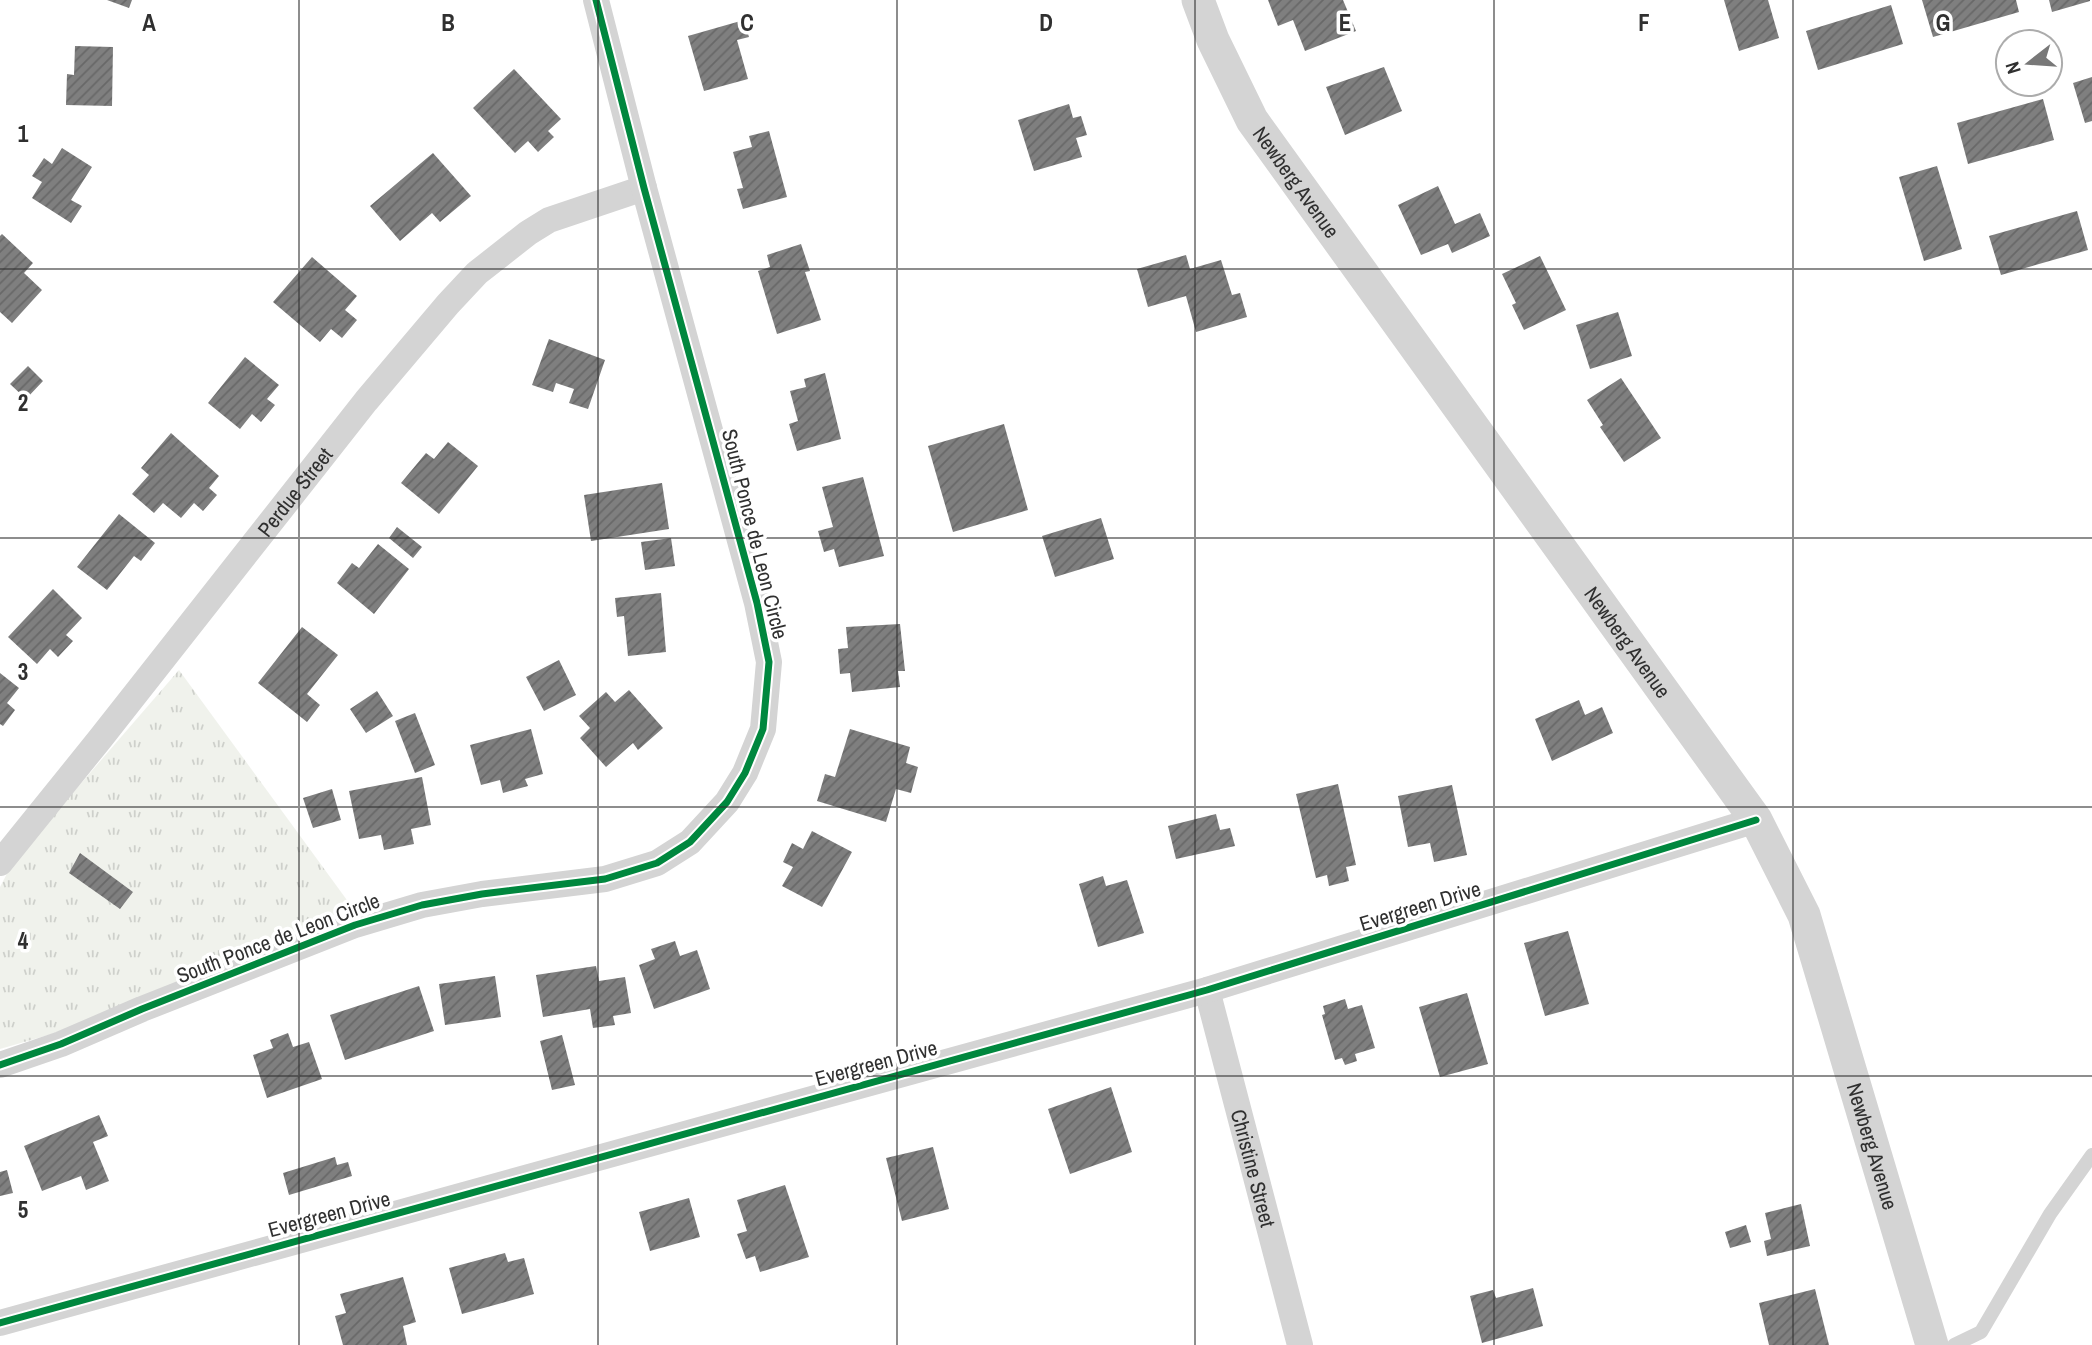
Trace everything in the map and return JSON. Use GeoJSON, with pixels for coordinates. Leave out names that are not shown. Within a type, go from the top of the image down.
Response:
{"type":"FeatureCollection","features":[{"type":"Feature","properties":{"kind":"street","name":"South Ponce de Leon Circle"},"geometry":{"type":"LineString","coordinates":[[0,1065],[61,1044],[355,925],[422,905],[482,894],[606,879],[657,863],[690,842],[727,802],[745,773],[763,729],[769,662],[757,603],[644,188],[596,0]]}},
{"type":"Feature","properties":{"kind":"street","name":"Newberg Avenue"},"geometry":{"type":"LineString","coordinates":[[1198,0],[1213,40],[1252,120],[1756,820],[1804,915],[1932,1345]]}},
{"type":"Feature","properties":{"kind":"street","name":"Perdue Street"},"geometry":{"type":"LineString","coordinates":[[0,863],[366,401],[477,273],[549,220],[644,188]]}},
{"type":"Feature","properties":{"kind":"street","name":"Evergreen Drive"},"geometry":{"type":"LineString","coordinates":[[0,1323],[1207,990],[1756,820]]}},
{"type":"Feature","properties":{"kind":"street","name":"Christine Street"},"geometry":{"type":"LineString","coordinates":[[1207,990],[1300,1345]]}},
{"type":"Feature","properties":{"kind":"lane"},"geometry":{"type":"LineString","coordinates":[[1954,1345],[1981,1332],[2050,1214],[2092,1155]]}},
{"type":"Feature","properties":{"kind":"green space"},"geometry":{"type":"Polygon","coordinates":[[[179,670],[352,907],[83,1025],[0,1049],[0,887],[13,862],[179,670]]]}},
{"type":"Feature","properties":{"kind":"building"},"geometry":{"type":"Polygon","coordinates":[[[107,0],[132,0],[129,8],[107,0]]]}},
{"type":"Feature","properties":{"kind":"building"},"geometry":{"type":"Polygon","coordinates":[[[1268,0],[1343,0],[1356,31],[1305,51],[1293,20],[1278,26],[1268,0]]]}},
{"type":"Feature","properties":{"kind":"building"},"geometry":{"type":"Polygon","coordinates":[[[1724,0],[1768,0],[1779,38],[1739,51],[1724,0]]]}},
{"type":"Feature","properties":{"kind":"building"},"geometry":{"type":"Polygon","coordinates":[[[1922,0],[2016,0],[2019,12],[1933,37],[1922,0]]]}},
{"type":"Feature","properties":{"kind":"building"},"geometry":{"type":"Polygon","coordinates":[[[2049,0],[2090,0],[2090,1],[2052,12],[2049,0]]]}},
{"type":"Feature","properties":{"kind":"building"},"geometry":{"type":"Polygon","coordinates":[[[1891,5],[1903,44],[1818,70],[1806,31],[1891,5]]]}},
{"type":"Feature","properties":{"kind":"building"},"geometry":{"type":"Polygon","coordinates":[[[744,20],[749,37],[737,40],[748,79],[704,91],[688,36],[744,20]]]}},
{"type":"Feature","properties":{"kind":"building"},"geometry":{"type":"Polygon","coordinates":[[[75,46],[113,47],[112,106],[66,105],[67,74],[74,75],[75,46]]]}},
{"type":"Feature","properties":{"kind":"building"},"geometry":{"type":"Polygon","coordinates":[[[1384,67],[1402,111],[1345,135],[1326,87],[1384,67]]]}},
{"type":"Feature","properties":{"kind":"building"},"geometry":{"type":"Polygon","coordinates":[[[514,69],[561,119],[548,131],[554,137],[538,152],[528,141],[515,153],[473,108],[514,69]]]}},
{"type":"Feature","properties":{"kind":"building"},"geometry":{"type":"Polygon","coordinates":[[[2092,77],[2092,121],[2085,123],[2073,83],[2092,77]]]}},
{"type":"Feature","properties":{"kind":"building"},"geometry":{"type":"Polygon","coordinates":[[[2043,99],[2054,140],[1968,164],[1957,123],[2043,99]]]}},
{"type":"Feature","properties":{"kind":"building"},"geometry":{"type":"Polygon","coordinates":[[[1069,104],[1073,118],[1081,116],[1087,135],[1076,138],[1082,157],[1034,171],[1018,120],[1069,104]]]}},
{"type":"Feature","properties":{"kind":"building"},"geometry":{"type":"Polygon","coordinates":[[[769,131],[787,197],[743,209],[737,189],[743,188],[733,152],[752,147],[749,136],[769,131]]]}},
{"type":"Feature","properties":{"kind":"building"},"geometry":{"type":"Polygon","coordinates":[[[62,148],[92,167],[71,200],[82,206],[71,223],[32,198],[42,182],[32,176],[44,158],[52,164],[62,148]]]}},
{"type":"Feature","properties":{"kind":"building"},"geometry":{"type":"Polygon","coordinates":[[[433,153],[471,196],[440,222],[432,213],[400,241],[370,206],[433,153]]]}},
{"type":"Feature","properties":{"kind":"building"},"geometry":{"type":"Polygon","coordinates":[[[1937,166],[1962,249],[1924,261],[1899,177],[1937,166]]]}},
{"type":"Feature","properties":{"kind":"building"},"geometry":{"type":"Polygon","coordinates":[[[1438,186],[1455,224],[1480,213],[1490,236],[1452,253],[1448,244],[1421,255],[1398,205],[1438,186]]]}},
{"type":"Feature","properties":{"kind":"building"},"geometry":{"type":"Polygon","coordinates":[[[2077,211],[2088,250],[2001,275],[1989,236],[2077,211]]]}},
{"type":"Feature","properties":{"kind":"building"},"geometry":{"type":"Polygon","coordinates":[[[2,234],[33,263],[24,273],[42,290],[12,323],[0,312],[2,234]]]}},
{"type":"Feature","properties":{"kind":"building"},"geometry":{"type":"Polygon","coordinates":[[[801,244],[810,271],[805,272],[821,320],[777,334],[758,271],[770,267],[767,255],[801,244]]]}},
{"type":"Feature","properties":{"kind":"building"},"geometry":{"type":"Polygon","coordinates":[[[1186,255],[1190,269],[1221,260],[1232,295],[1240,293],[1247,317],[1196,332],[1186,296],[1148,307],[1137,269],[1186,255]]]}},
{"type":"Feature","properties":{"kind":"building"},"geometry":{"type":"Polygon","coordinates":[[[1540,256],[1566,310],[1524,330],[1512,305],[1516,303],[1502,274],[1540,256]]]}},
{"type":"Feature","properties":{"kind":"building"},"geometry":{"type":"Polygon","coordinates":[[[312,257],[357,296],[345,310],[357,320],[342,338],[331,329],[320,342],[273,302],[312,257]]]}},
{"type":"Feature","properties":{"kind":"building"},"geometry":{"type":"Polygon","coordinates":[[[1618,312],[1632,356],[1590,369],[1576,325],[1618,312]]]}},
{"type":"Feature","properties":{"kind":"building"},"geometry":{"type":"Polygon","coordinates":[[[549,339],[605,360],[588,409],[569,403],[574,389],[556,383],[553,392],[532,385],[549,339]]]}},
{"type":"Feature","properties":{"kind":"building"},"geometry":{"type":"Polygon","coordinates":[[[245,357],[279,385],[267,399],[275,405],[261,422],[252,414],[240,429],[208,403],[245,357]]]}},
{"type":"Feature","properties":{"kind":"building"},"geometry":{"type":"Polygon","coordinates":[[[28,366],[43,381],[26,399],[10,384],[28,366]]]}},
{"type":"Feature","properties":{"kind":"building"},"geometry":{"type":"Polygon","coordinates":[[[825,373],[841,439],[797,451],[789,424],[798,421],[790,391],[806,387],[804,379],[825,373]]]}},
{"type":"Feature","properties":{"kind":"building"},"geometry":{"type":"Polygon","coordinates":[[[1621,378],[1661,438],[1624,462],[1600,427],[1603,425],[1587,400],[1621,378]]]}},
{"type":"Feature","properties":{"kind":"building"},"geometry":{"type":"Polygon","coordinates":[[[1004,424],[1028,510],[953,532],[928,446],[1004,424]]]}},
{"type":"Feature","properties":{"kind":"building"},"geometry":{"type":"Polygon","coordinates":[[[171,433],[219,476],[209,488],[217,495],[203,511],[194,503],[181,518],[163,503],[154,513],[132,494],[149,475],[141,468],[171,433]]]}},
{"type":"Feature","properties":{"kind":"building"},"geometry":{"type":"Polygon","coordinates":[[[448,442],[478,466],[439,514],[401,483],[426,453],[434,459],[448,442]]]}},
{"type":"Feature","properties":{"kind":"building"},"geometry":{"type":"Polygon","coordinates":[[[863,477],[884,556],[839,567],[834,549],[824,552],[818,531],[833,527],[822,487],[863,477]]]}},
{"type":"Feature","properties":{"kind":"building"},"geometry":{"type":"Polygon","coordinates":[[[662,483],[669,529],[591,541],[584,495],[662,483]]]}},
{"type":"Feature","properties":{"kind":"building"},"geometry":{"type":"Polygon","coordinates":[[[119,514],[155,543],[141,561],[134,556],[107,590],[77,567],[119,514]]]}},
{"type":"Feature","properties":{"kind":"building"},"geometry":{"type":"Polygon","coordinates":[[[1101,518],[1114,559],[1055,577],[1042,536],[1101,518]]]}},
{"type":"Feature","properties":{"kind":"building"},"geometry":{"type":"Polygon","coordinates":[[[397,527],[422,547],[413,558],[389,538],[397,527]]]}},
{"type":"Feature","properties":{"kind":"building"},"geometry":{"type":"Polygon","coordinates":[[[671,538],[675,566],[645,570],[641,542],[671,538]]]}},
{"type":"Feature","properties":{"kind":"building"},"geometry":{"type":"Polygon","coordinates":[[[378,544],[409,569],[374,614],[337,583],[352,563],[359,568],[378,544]]]}},
{"type":"Feature","properties":{"kind":"building"},"geometry":{"type":"Polygon","coordinates":[[[53,589],[82,618],[66,635],[73,641],[58,657],[50,649],[37,664],[8,637],[53,589]]]}},
{"type":"Feature","properties":{"kind":"building"},"geometry":{"type":"Polygon","coordinates":[[[661,593],[666,652],[628,656],[624,616],[617,617],[615,598],[661,593]]]}},
{"type":"Feature","properties":{"kind":"building"},"geometry":{"type":"Polygon","coordinates":[[[900,624],[905,671],[898,671],[900,687],[852,692],[850,673],[840,674],[838,649],[848,648],[846,627],[900,624]]]}},
{"type":"Feature","properties":{"kind":"building"},"geometry":{"type":"Polygon","coordinates":[[[302,627],[338,655],[307,694],[320,705],[307,722],[258,683],[302,627]]]}},
{"type":"Feature","properties":{"kind":"building"},"geometry":{"type":"Polygon","coordinates":[[[559,660],[576,695],[544,711],[526,677],[559,660]]]}},
{"type":"Feature","properties":{"kind":"building"},"geometry":{"type":"Polygon","coordinates":[[[0,673],[19,688],[7,703],[15,710],[3,726],[0,724],[0,673]]]}},
{"type":"Feature","properties":{"kind":"building"},"geometry":{"type":"Polygon","coordinates":[[[629,690],[663,728],[638,750],[633,743],[606,767],[580,738],[590,728],[579,716],[606,692],[615,702],[629,690]]]}},
{"type":"Feature","properties":{"kind":"building"},"geometry":{"type":"Polygon","coordinates":[[[377,691],[393,716],[366,733],[350,709],[377,691]]]}},
{"type":"Feature","properties":{"kind":"building"},"geometry":{"type":"Polygon","coordinates":[[[1579,700],[1585,715],[1602,707],[1613,733],[1552,761],[1535,719],[1579,700]]]}},
{"type":"Feature","properties":{"kind":"building"},"geometry":{"type":"Polygon","coordinates":[[[415,713],[435,765],[415,773],[395,721],[415,713]]]}},
{"type":"Feature","properties":{"kind":"building"},"geometry":{"type":"Polygon","coordinates":[[[531,729],[543,774],[525,779],[528,786],[503,793],[500,780],[481,785],[470,745],[531,729]]]}},
{"type":"Feature","properties":{"kind":"building"},"geometry":{"type":"Polygon","coordinates":[[[850,729],[910,747],[906,763],[918,767],[911,793],[896,789],[886,822],[817,801],[825,774],[835,777],[850,729]]]}},
{"type":"Feature","properties":{"kind":"building"},"geometry":{"type":"Polygon","coordinates":[[[422,777],[431,825],[411,829],[414,844],[384,850],[381,835],[359,839],[349,791],[422,777]]]}},
{"type":"Feature","properties":{"kind":"building"},"geometry":{"type":"Polygon","coordinates":[[[1338,784],[1356,865],[1346,867],[1349,881],[1329,886],[1327,875],[1316,878],[1296,794],[1338,784]]]}},
{"type":"Feature","properties":{"kind":"building"},"geometry":{"type":"Polygon","coordinates":[[[1452,785],[1467,855],[1434,862],[1430,843],[1408,847],[1398,796],[1452,785]]]}},
{"type":"Feature","properties":{"kind":"building"},"geometry":{"type":"Polygon","coordinates":[[[332,789],[341,820],[313,828],[303,798],[332,789]]]}},
{"type":"Feature","properties":{"kind":"building"},"geometry":{"type":"Polygon","coordinates":[[[1216,814],[1220,830],[1230,828],[1235,846],[1176,859],[1168,826],[1216,814]]]}},
{"type":"Feature","properties":{"kind":"building"},"geometry":{"type":"Polygon","coordinates":[[[812,831],[852,852],[822,907],[782,886],[793,867],[783,862],[792,843],[803,849],[812,831]]]}},
{"type":"Feature","properties":{"kind":"building"},"geometry":{"type":"Polygon","coordinates":[[[80,853],[133,892],[120,909],[69,873],[80,853]]]}},
{"type":"Feature","properties":{"kind":"building"},"geometry":{"type":"Polygon","coordinates":[[[1103,876],[1106,886],[1127,880],[1144,933],[1098,947],[1079,884],[1103,876]]]}},
{"type":"Feature","properties":{"kind":"building"},"geometry":{"type":"Polygon","coordinates":[[[1568,931],[1589,1004],[1545,1016],[1524,943],[1568,931]]]}},
{"type":"Feature","properties":{"kind":"building"},"geometry":{"type":"Polygon","coordinates":[[[675,941],[680,956],[697,950],[710,989],[654,1009],[639,965],[655,959],[651,949],[675,941]]]}},
{"type":"Feature","properties":{"kind":"building"},"geometry":{"type":"Polygon","coordinates":[[[596,966],[599,981],[625,977],[631,1013],[613,1016],[615,1025],[593,1028],[590,1009],[543,1017],[536,975],[596,966]]]}},
{"type":"Feature","properties":{"kind":"building"},"geometry":{"type":"Polygon","coordinates":[[[495,976],[501,1017],[445,1025],[439,984],[495,976]]]}},
{"type":"Feature","properties":{"kind":"building"},"geometry":{"type":"Polygon","coordinates":[[[419,986],[434,1031],[345,1060],[330,1015],[419,986]]]}},
{"type":"Feature","properties":{"kind":"building"},"geometry":{"type":"Polygon","coordinates":[[[1467,993],[1488,1064],[1440,1077],[1419,1007],[1467,993]]]}},
{"type":"Feature","properties":{"kind":"building"},"geometry":{"type":"Polygon","coordinates":[[[1345,999],[1348,1009],[1362,1005],[1375,1048],[1355,1054],[1357,1061],[1345,1065],[1342,1058],[1335,1060],[1322,1015],[1325,1014],[1323,1006],[1345,999]]]}},
{"type":"Feature","properties":{"kind":"building"},"geometry":{"type":"Polygon","coordinates":[[[288,1033],[293,1047],[309,1042],[322,1079],[267,1098],[253,1055],[273,1048],[270,1040],[288,1033]]]}},
{"type":"Feature","properties":{"kind":"building"},"geometry":{"type":"Polygon","coordinates":[[[562,1035],[575,1085],[552,1090],[540,1041],[562,1035]]]}},
{"type":"Feature","properties":{"kind":"building"},"geometry":{"type":"Polygon","coordinates":[[[1111,1087],[1132,1152],[1070,1174],[1048,1109],[1111,1087]]]}},
{"type":"Feature","properties":{"kind":"building"},"geometry":{"type":"Polygon","coordinates":[[[99,1115],[108,1136],[93,1142],[109,1181],[86,1190],[81,1176],[42,1191],[24,1146],[99,1115]]]}},
{"type":"Feature","properties":{"kind":"building"},"geometry":{"type":"Polygon","coordinates":[[[933,1147],[949,1209],[902,1221],[886,1158],[933,1147]]]}},
{"type":"Feature","properties":{"kind":"building"},"geometry":{"type":"Polygon","coordinates":[[[335,1157],[337,1165],[348,1162],[352,1176],[289,1195],[283,1173],[335,1157]]]}},
{"type":"Feature","properties":{"kind":"building"},"geometry":{"type":"Polygon","coordinates":[[[7,1170],[13,1193],[0,1196],[0,1172],[7,1170]]]}},
{"type":"Feature","properties":{"kind":"building"},"geometry":{"type":"Polygon","coordinates":[[[785,1185],[809,1257],[760,1272],[755,1256],[746,1259],[737,1234],[747,1231],[737,1200],[785,1185]]]}},
{"type":"Feature","properties":{"kind":"building"},"geometry":{"type":"Polygon","coordinates":[[[689,1198],[700,1237],[650,1251],[639,1212],[689,1198]]]}},
{"type":"Feature","properties":{"kind":"building"},"geometry":{"type":"Polygon","coordinates":[[[1801,1204],[1810,1246],[1767,1256],[1764,1241],[1771,1239],[1765,1213],[1801,1204]]]}},
{"type":"Feature","properties":{"kind":"building"},"geometry":{"type":"Polygon","coordinates":[[[1746,1225],[1751,1242],[1730,1248],[1725,1232],[1746,1225]]]}},
{"type":"Feature","properties":{"kind":"building"},"geometry":{"type":"Polygon","coordinates":[[[505,1253],[508,1262],[524,1258],[534,1294],[462,1314],[449,1268],[505,1253]]]}},
{"type":"Feature","properties":{"kind":"building"},"geometry":{"type":"Polygon","coordinates":[[[403,1277],[416,1322],[403,1326],[407,1345],[343,1345],[335,1316],[346,1313],[340,1294],[403,1277]]]}},
{"type":"Feature","properties":{"kind":"building"},"geometry":{"type":"Polygon","coordinates":[[[1533,1288],[1543,1326],[1482,1343],[1470,1296],[1493,1290],[1496,1298],[1533,1288]]]}},
{"type":"Feature","properties":{"kind":"building"},"geometry":{"type":"Polygon","coordinates":[[[1815,1289],[1829,1345],[1769,1345],[1759,1303],[1815,1289]]]}},
{"type":"Feature","properties":{"kind":"cycle path"},"geometry":{"type":"LineString","coordinates":[[0,1065],[61,1044],[355,925],[422,905],[482,894],[605,879],[657,863],[690,842],[727,802],[745,773],[763,729],[769,662],[757,603],[644,188],[596,0]]}},
{"type":"Feature","properties":{"kind":"cycle path"},"geometry":{"type":"LineString","coordinates":[[0,1323],[1207,990],[1756,820]]}}]}
